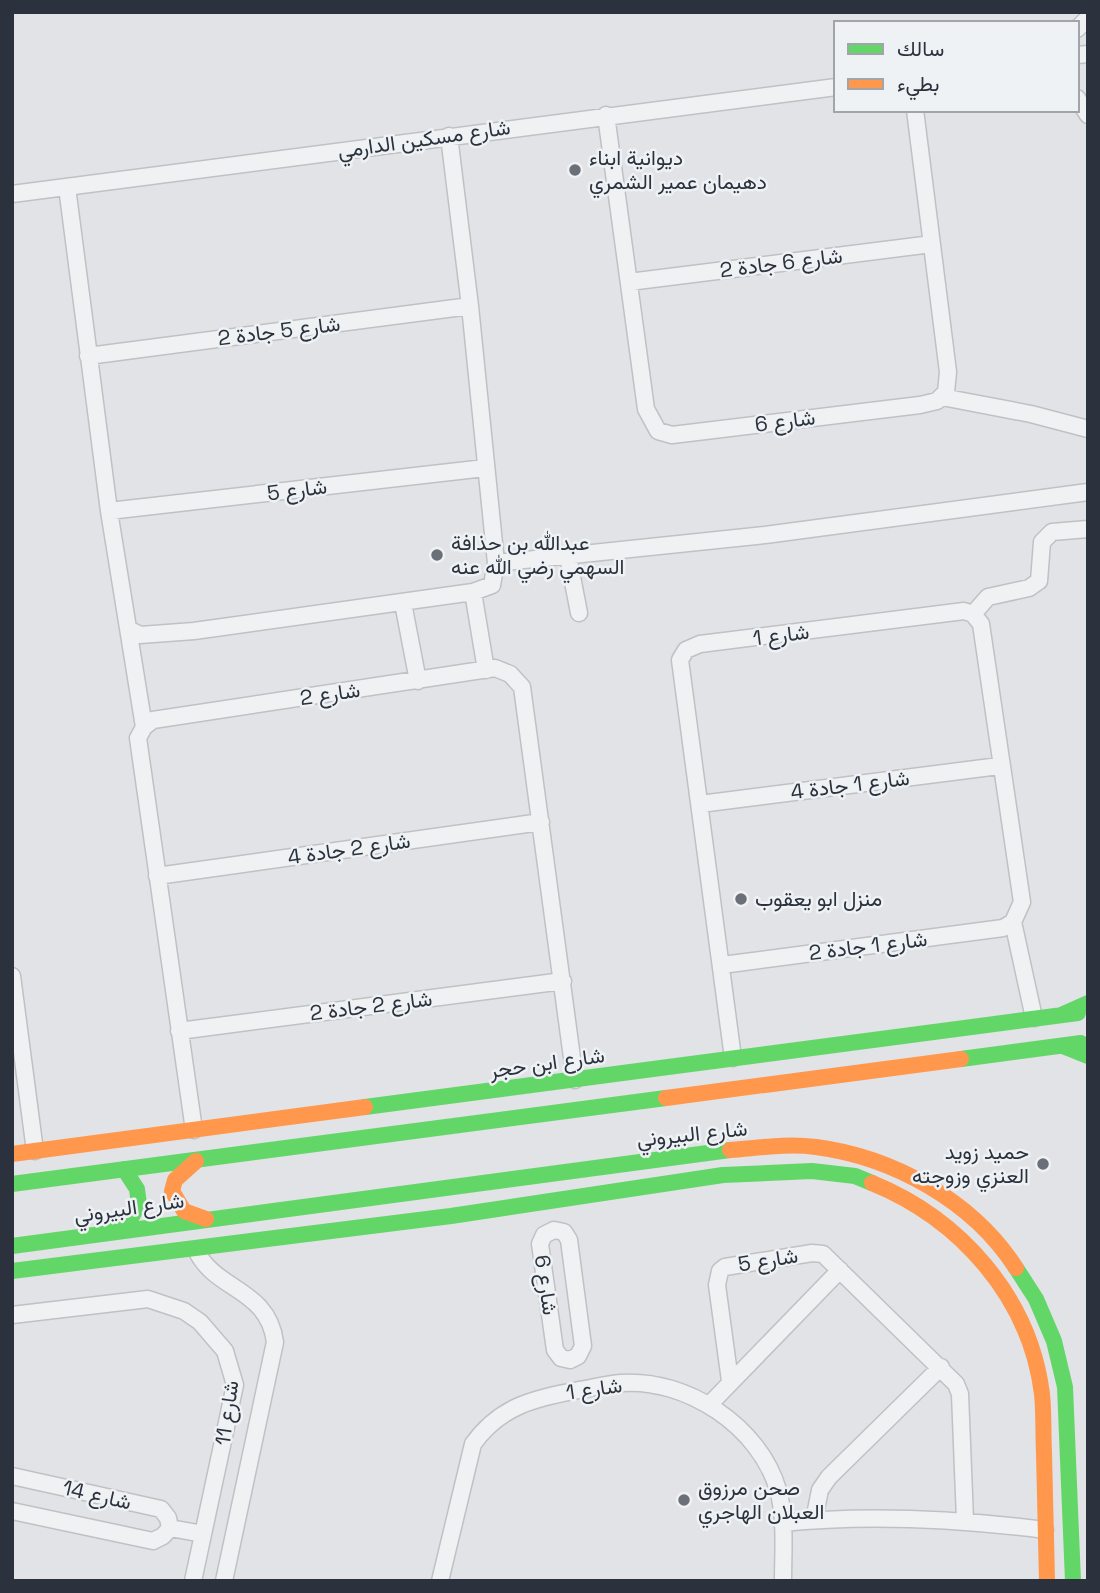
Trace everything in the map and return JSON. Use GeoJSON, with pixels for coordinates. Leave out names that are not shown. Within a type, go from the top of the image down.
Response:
{"type":"FeatureCollection","features":[{"type":"Feature","properties":{"kind":"street","name":"شارع مسكين الدارمي"},"geometry":{"type":"LineString","coordinates":[[12,194],[834,87]]}},
{"type":"Feature","properties":{"kind":"street"},"geometry":{"type":"LineString","coordinates":[[915,112],[948,372],[949,384],[942,397],[1031,414],[1088,429]]}},
{"type":"Feature","properties":{"kind":"street","name":"شارع 6"},"geometry":{"type":"LineString","coordinates":[[606,115],[646,409],[654,427],[664,434],[920,405],[942,397]]}},
{"type":"Feature","properties":{"kind":"street"},"geometry":{"type":"LineString","coordinates":[[130,630],[140,635],[194,631],[403,603],[473,592],[492,585],[496,563],[470,306],[449,136]]}},
{"type":"Feature","properties":{"kind":"street"},"geometry":{"type":"LineString","coordinates":[[67,187],[108,511],[125,621],[130,630],[144,727],[138,738],[194,1130]]}},
{"type":"Feature","properties":{"kind":"street","name":"شارع 6 جادة 2"},"geometry":{"type":"LineString","coordinates":[[629,282],[932,244]]}},
{"type":"Feature","properties":{"kind":"street","name":"شارع 5 جادة 2"},"geometry":{"type":"LineString","coordinates":[[88,356],[470,306]]}},
{"type":"Feature","properties":{"kind":"street","name":"شارع 5"},"geometry":{"type":"LineString","coordinates":[[108,511],[485,468]]}},
{"type":"Feature","properties":{"kind":"street"},"geometry":{"type":"LineString","coordinates":[[496,563],[765,535],[1088,492]]}},
{"type":"Feature","properties":{"kind":"street"},"geometry":{"type":"LineString","coordinates":[[1034,1018],[1013,922],[1022,902],[999,766],[981,624],[973,614],[988,597],[1029,588],[1039,581],[1042,542],[1052,532],[1088,528]]}},
{"type":"Feature","properties":{"kind":"street"},"geometry":{"type":"LineString","coordinates":[[568,556],[579,613]]}},
{"type":"Feature","properties":{"kind":"street"},"geometry":{"type":"LineString","coordinates":[[473,592],[486,670]]}},
{"type":"Feature","properties":{"kind":"street"},"geometry":{"type":"LineString","coordinates":[[403,603],[418,681]]}},
{"type":"Feature","properties":{"kind":"street","name":"شارع 1"},"geometry":{"type":"LineString","coordinates":[[733,1058],[680,660],[686,650],[700,644],[964,611],[973,614]]}},
{"type":"Feature","properties":{"kind":"street","name":"شارع 2"},"geometry":{"type":"LineString","coordinates":[[144,727],[153,720],[495,668],[510,674],[522,687],[576,1080]]}},
{"type":"Feature","properties":{"kind":"street","name":"شارع 1 جادة 4"},"geometry":{"type":"LineString","coordinates":[[700,804],[999,766]]}},
{"type":"Feature","properties":{"kind":"street","name":"شارع 2 جادة 4"},"geometry":{"type":"LineString","coordinates":[[157,876],[541,822]]}},
{"type":"Feature","properties":{"kind":"street","name":"شارع 1 جادة 2"},"geometry":{"type":"LineString","coordinates":[[722,965],[1003,928],[1013,922]]}},
{"type":"Feature","properties":{"kind":"street"},"geometry":{"type":"LineString","coordinates":[[12,976],[18,1051],[35,1152]]}},
{"type":"Feature","properties":{"kind":"street","name":"شارع 2 جادة 2"},"geometry":{"type":"LineString","coordinates":[[179,1031],[563,981]]}},
{"type":"Feature","properties":{"kind":"street"},"geometry":{"type":"LineString","coordinates":[[1060,1016],[1088,1003]]}},
{"type":"Feature","properties":{"kind":"street","name":"شارع ابن حجر"},"geometry":{"type":"LineString","coordinates":[[12,1154],[1088,1012]]}},
{"type":"Feature","properties":{"kind":"street"},"geometry":{"type":"LineString","coordinates":[[12,1184],[1088,1042]]}},
{"type":"Feature","properties":{"kind":"street"},"geometry":{"type":"LineString","coordinates":[[1063,1046],[1088,1056]]}},
{"type":"Feature","properties":{"kind":"street"},"geometry":{"type":"LineString","coordinates":[[409,1102],[405,1117],[418,1131]]}},
{"type":"Feature","properties":{"kind":"street"},"geometry":{"type":"LineString","coordinates":[[374,1106],[384,1120],[383,1128],[375,1136]]}},
{"type":"Feature","properties":{"kind":"street","name":"شارع البيروني"},"geometry":{"type":"LineString","coordinates":[[12,1246],[625,1162],[771,1146],[815,1147],[860,1155],[904,1171],[943,1194],[972,1216],[1002,1248],[1035,1293],[1061,1360],[1065,1387],[1070,1578]]}},
{"type":"Feature","properties":{"kind":"street"},"geometry":{"type":"LineString","coordinates":[[196,1161],[175,1180],[172,1191],[184,1211],[206,1219]]}},
{"type":"Feature","properties":{"kind":"street"},"geometry":{"type":"LineString","coordinates":[[625,1162],[622,1179],[629,1189]]}},
{"type":"Feature","properties":{"kind":"street"},"geometry":{"type":"LineString","coordinates":[[598,1166],[605,1175],[601,1192]]}},
{"type":"Feature","properties":{"kind":"street"},"geometry":{"type":"LineString","coordinates":[[109,1233],[135,1216],[140,1206],[140,1195],[124,1169]]}},
{"type":"Feature","properties":{"kind":"street"},"geometry":{"type":"LineString","coordinates":[[12,1271],[196,1250],[723,1175],[812,1171],[855,1176],[901,1195],[936,1216],[989,1269],[1014,1306],[1029,1343],[1042,1393],[1045,1530],[1050,1578]]}},
{"type":"Feature","properties":{"kind":"street","name":"شارع 6"},"geometry":{"type":"LineString","coordinates":[[554,1230],[564,1232],[569,1241],[583,1346],[578,1356],[570,1360],[561,1358],[555,1350],[540,1244],[544,1235],[554,1230]]}},
{"type":"Feature","properties":{"kind":"street"},"geometry":{"type":"LineString","coordinates":[[196,1250],[206,1265],[261,1306],[274,1332],[275,1353],[224,1581]]}},
{"type":"Feature","properties":{"kind":"street","name":"شارع 5"},"geometry":{"type":"LineString","coordinates":[[730,1381],[717,1284],[720,1271],[725,1267],[813,1253],[823,1254],[942,1367],[956,1384],[960,1394],[965,1520]]}},
{"type":"Feature","properties":{"kind":"street","name":"شارع 5"},"geometry":{"type":"LineString","coordinates":[[709,1405],[840,1269]]}},
{"type":"Feature","properties":{"kind":"street","name":"شارع 11"},"geometry":{"type":"LineString","coordinates":[[12,1315],[148,1300],[184,1311],[214,1335],[233,1368],[235,1385],[193,1581]]}},
{"type":"Feature","properties":{"kind":"street","name":"شارع 6"},"geometry":{"type":"LineString","coordinates":[[570,1360],[573,1391]]}},
{"type":"Feature","properties":{"kind":"street"},"geometry":{"type":"LineString","coordinates":[[814,1520],[820,1490],[829,1477],[942,1367]]}},
{"type":"Feature","properties":{"kind":"street","name":"شارع 1"},"geometry":{"type":"LineString","coordinates":[[440,1581],[473,1444],[482,1431],[507,1410],[528,1400],[623,1383],[654,1386],[709,1405],[736,1424],[755,1446],[778,1491],[782,1523],[783,1581]]}},
{"type":"Feature","properties":{"kind":"street","name":"شارع 14"},"geometry":{"type":"LineString","coordinates":[[12,1476],[161,1509],[170,1528]]}},
{"type":"Feature","properties":{"kind":"street","name":"شارع 14"},"geometry":{"type":"LineString","coordinates":[[12,1511],[153,1541],[163,1536],[170,1528]]}},
{"type":"Feature","properties":{"kind":"street"},"geometry":{"type":"LineString","coordinates":[[207,1517],[221,1524],[237,1521]]}},
{"type":"Feature","properties":{"kind":"street"},"geometry":{"type":"LineString","coordinates":[[782,1523],[814,1520],[965,1520],[1045,1530]]}},
{"type":"Feature","properties":{"kind":"street","name":"شارع 14"},"geometry":{"type":"LineString","coordinates":[[170,1528],[203,1534]]}},
{"type":"Feature","properties":{"kind":"traffic: fast"},"geometry":{"type":"LineString","coordinates":[[1061,1015],[1088,1003]]}},
{"type":"Feature","properties":{"kind":"traffic: fast"},"geometry":{"type":"LineString","coordinates":[[365,1107],[1078,1013]]}},
{"type":"Feature","properties":{"kind":"traffic: fast"},"geometry":{"type":"LineString","coordinates":[[961,1059],[1081,1043]]}},
{"type":"Feature","properties":{"kind":"traffic: fast"},"geometry":{"type":"LineString","coordinates":[[1063,1046],[1088,1056]]}},
{"type":"Feature","properties":{"kind":"traffic: fast"},"geometry":{"type":"LineString","coordinates":[[12,1184],[666,1098]]}},
{"type":"Feature","properties":{"kind":"traffic: fast"},"geometry":{"type":"LineString","coordinates":[[12,1246],[730,1150]]}},
{"type":"Feature","properties":{"kind":"traffic: fast"},"geometry":{"type":"LineString","coordinates":[[112,1231],[131,1218],[139,1204],[137,1189],[124,1169]]}},
{"type":"Feature","properties":{"kind":"traffic: fast"},"geometry":{"type":"LineString","coordinates":[[12,1271],[451,1216],[723,1175],[812,1171],[855,1176],[872,1183]]}},
{"type":"Feature","properties":{"kind":"traffic: fast"},"geometry":{"type":"LineString","coordinates":[[1016,1268],[1036,1299],[1054,1341],[1065,1387],[1073,1581]]}},
{"type":"Feature","properties":{"kind":"traffic: slow"},"geometry":{"type":"LineString","coordinates":[[666,1098],[961,1059]]}},
{"type":"Feature","properties":{"kind":"traffic: slow"},"geometry":{"type":"LineString","coordinates":[[12,1154],[365,1107]]}},
{"type":"Feature","properties":{"kind":"traffic: slow"},"geometry":{"type":"LineString","coordinates":[[730,1150],[783,1146],[816,1147],[845,1152],[902,1172],[929,1186],[977,1222],[1016,1268]]}},
{"type":"Feature","properties":{"kind":"traffic: slow"},"geometry":{"type":"LineString","coordinates":[[196,1161],[175,1180],[172,1191],[184,1211],[206,1219]]}},
{"type":"Feature","properties":{"kind":"traffic: slow"},"geometry":{"type":"LineString","coordinates":[[872,1183],[904,1198],[961,1240],[986,1266],[1023,1325],[1035,1359],[1042,1394],[1047,1581]]}},
{"type":"Feature","properties":{"kind":"place","name":"ديوانية ابناء دهيمان عمير الشمري"},"geometry":{"type":"Point","coordinates":[575,170]}},
{"type":"Feature","properties":{"kind":"place","name":"عبدالله بن حذافة السهمي رضي الله عنه"},"geometry":{"type":"Point","coordinates":[437,555]}},
{"type":"Feature","properties":{"kind":"place","name":"منزل ابو يعقوب"},"geometry":{"type":"Point","coordinates":[741,899]}},
{"type":"Feature","properties":{"kind":"place","name":"حميد زويد العنزي وزوجته"},"geometry":{"type":"Point","coordinates":[1043,1164]}},
{"type":"Feature","properties":{"kind":"place","name":"صحن مرزوق العبلان الهاجري"},"geometry":{"type":"Point","coordinates":[684,1500]}}]}
